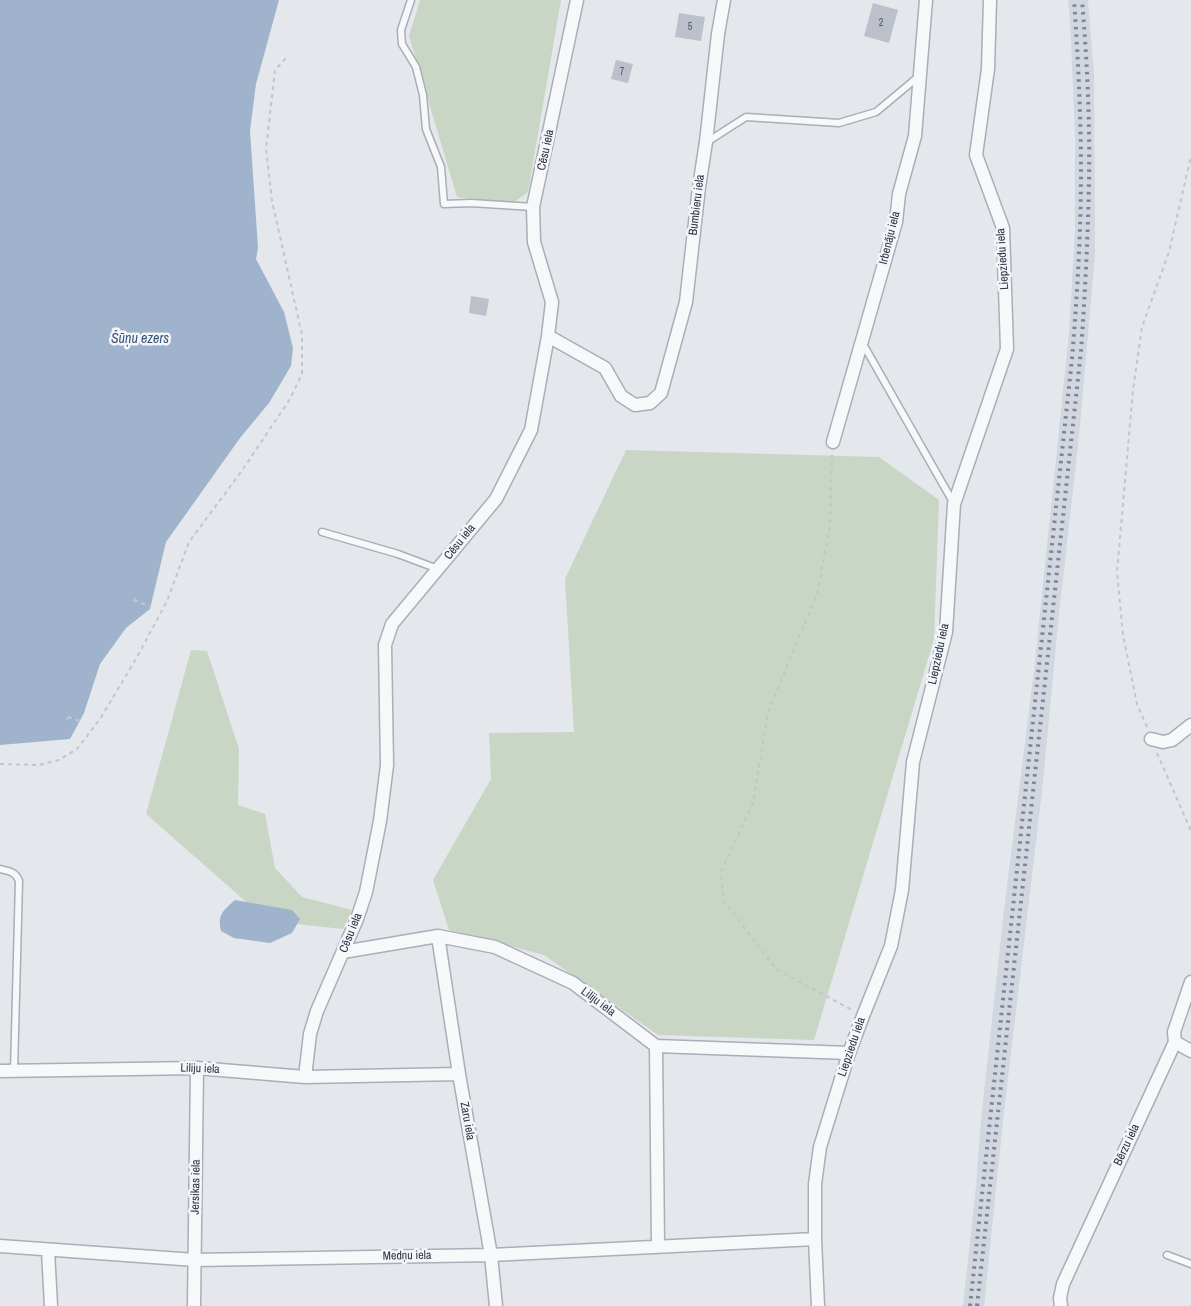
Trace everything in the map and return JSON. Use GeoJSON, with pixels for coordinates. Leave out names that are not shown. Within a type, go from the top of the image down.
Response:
{"type":"FeatureCollection","features":[{"type":"Feature","properties":{"kind":"street","name":"Cēsu iela"},"geometry":{"type":"LineString","coordinates":[[305,1077],[310,1034],[317,1011],[358,919],[366,892],[380,821],[387,765],[385,644],[392,624],[496,499],[531,430],[548,336],[552,302],[534,242],[533,207],[577,0]]}},
{"type":"Feature","properties":{"kind":"street","name":"Bumbieru iela"},"geometry":{"type":"LineString","coordinates":[[548,336],[604,368],[621,396],[635,404],[650,403],[661,393],[686,302],[718,34],[724,0]]}},
{"type":"Feature","properties":{"kind":"street","name":"Irbenāju iela"},"geometry":{"type":"LineString","coordinates":[[833,442],[896,222],[899,194],[915,136],[926,0]]}},
{"type":"Feature","properties":{"kind":"street","name":"Liepziedu iela"},"geometry":{"type":"LineString","coordinates":[[818,1306],[814,1239],[815,1184],[820,1147],[862,1016],[892,946],[902,890],[913,762],[946,632],[954,504],[1007,349],[1003,228],[976,155],[988,70],[990,0]]}},
{"type":"Feature","properties":{"kind":"street"},"geometry":{"type":"LineString","coordinates":[[1151,739],[1163,742],[1172,740],[1191,725]]}},
{"type":"Feature","properties":{"kind":"street","name":"Liliju iela"},"geometry":{"type":"LineString","coordinates":[[343,952],[438,936],[495,947],[574,983],[656,1046]]}},
{"type":"Feature","properties":{"kind":"street","name":"Zaru iela"},"geometry":{"type":"LineString","coordinates":[[438,936],[459,1074],[491,1255],[496,1306]]}},
{"type":"Feature","properties":{"kind":"street","name":"Bērzu iela"},"geometry":{"type":"LineString","coordinates":[[1061,1306],[1060,1298],[1063,1284],[1174,1042],[1174,1032],[1187,1004],[1191,982]]}},
{"type":"Feature","properties":{"kind":"street"},"geometry":{"type":"LineString","coordinates":[[1174,1042],[1191,1051]]}},
{"type":"Feature","properties":{"kind":"street"},"geometry":{"type":"LineString","coordinates":[[658,1246],[656,1046],[849,1053]]}},
{"type":"Feature","properties":{"kind":"street","name":"Liliju iela"},"geometry":{"type":"LineString","coordinates":[[0,1071],[197,1068],[305,1077],[459,1074]]}},
{"type":"Feature","properties":{"kind":"street","name":"Jersikas iela"},"geometry":{"type":"LineString","coordinates":[[194,1306],[197,1068]]}},
{"type":"Feature","properties":{"kind":"street","name":"Medņu iela"},"geometry":{"type":"LineString","coordinates":[[0,1246],[195,1260],[491,1255],[814,1239]]}},
{"type":"Feature","properties":{"kind":"street"},"geometry":{"type":"LineString","coordinates":[[48,1250],[51,1306]]}},
{"type":"Feature","properties":{"kind":"lane"},"geometry":{"type":"LineString","coordinates":[[410,0],[400,30],[402,44],[416,67],[423,95],[426,128],[441,167],[444,204],[471,202],[533,207]]}},
{"type":"Feature","properties":{"kind":"lane"},"geometry":{"type":"LineString","coordinates":[[706,142],[746,117],[839,123],[876,112],[919,77]]}},
{"type":"Feature","properties":{"kind":"lane"},"geometry":{"type":"LineString","coordinates":[[862,342],[954,504]]}},
{"type":"Feature","properties":{"kind":"lane"},"geometry":{"type":"LineString","coordinates":[[322,532],[398,554],[438,569]]}},
{"type":"Feature","properties":{"kind":"lane"},"geometry":{"type":"LineString","coordinates":[[0,869],[12,872],[18,877],[19,881],[14,1071]]}},
{"type":"Feature","properties":{"kind":"lane"},"geometry":{"type":"LineString","coordinates":[[1167,1255],[1191,1264]]}},
{"type":"Feature","properties":{"kind":"path"},"geometry":{"type":"LineString","coordinates":[[0,764],[39,764],[59,760],[77,749],[100,719],[136,659],[167,601],[189,542],[241,472],[290,399],[302,374],[302,335],[272,201],[266,149],[275,70],[286,58]]}},
{"type":"Feature","properties":{"kind":"path"},"geometry":{"type":"LineString","coordinates":[[1191,156],[1168,252],[1142,327],[1133,390],[1118,572],[1124,635],[1137,704],[1191,831]]}},
{"type":"Feature","properties":{"kind":"path"},"geometry":{"type":"LineString","coordinates":[[833,442],[830,526],[817,594],[768,712],[753,804],[721,872],[724,901],[776,969],[862,1016]]}},
{"type":"Feature","properties":{"kind":"path"},"geometry":{"type":"LineString","coordinates":[[134,600],[151,607]]}},
{"type":"Feature","properties":{"kind":"path"},"geometry":{"type":"LineString","coordinates":[[68,717],[80,721]]}},
{"type":"Feature","properties":{"kind":"shaded area"},"geometry":{"type":"Polygon","coordinates":[[[1068,0],[1088,0],[1094,75],[1095,255],[1079,436],[1042,791],[1003,1121],[984,1306],[963,1306],[981,1120],[1004,910],[1034,671],[1069,334],[1075,231],[1075,134],[1068,0]]]}},
{"type":"Feature","properties":{"kind":"green space"},"geometry":{"type":"Polygon","coordinates":[[[420,0],[561,0],[528,192],[513,203],[457,197],[409,36],[420,0]]]}},
{"type":"Feature","properties":{"kind":"green space"},"geometry":{"type":"Polygon","coordinates":[[[626,450],[879,457],[939,500],[934,639],[814,1040],[658,1035],[544,955],[449,930],[433,880],[491,779],[489,733],[574,732],[565,579],[626,450]]]}},
{"type":"Feature","properties":{"kind":"green space"},"geometry":{"type":"Polygon","coordinates":[[[191,650],[207,651],[239,749],[238,805],[265,814],[275,868],[302,897],[352,910],[343,929],[268,921],[146,814],[191,650]]]}},
{"type":"Feature","properties":{"kind":"water","name":"Šūņu ezers"},"geometry":{"type":"Polygon","coordinates":[[[0,0],[279,0],[256,84],[250,131],[258,248],[256,259],[284,312],[293,348],[291,366],[269,403],[240,438],[166,542],[150,609],[126,628],[100,664],[84,713],[70,739],[0,745],[0,0]]]}},
{"type":"Feature","properties":{"kind":"water"},"geometry":{"type":"Polygon","coordinates":[[[235,900],[292,910],[300,919],[292,933],[270,943],[234,938],[221,931],[220,920],[222,913],[235,900]]]}},
{"type":"Feature","properties":{"kind":"building"},"geometry":{"type":"Polygon","coordinates":[[[873,3],[898,10],[889,43],[864,36],[873,3]]]}},
{"type":"Feature","properties":{"kind":"building"},"geometry":{"type":"Polygon","coordinates":[[[679,13],[705,17],[701,41],[675,37],[679,13]]]}},
{"type":"Feature","properties":{"kind":"building"},"geometry":{"type":"Polygon","coordinates":[[[616,60],[633,64],[628,83],[611,79],[616,60]]]}},
{"type":"Feature","properties":{"kind":"building"},"geometry":{"type":"Polygon","coordinates":[[[471,296],[489,299],[486,316],[469,313],[471,296]]]}},
{"type":"Feature","properties":{"kind":"railway"},"geometry":{"type":"LineString","coordinates":[[970,1306],[1072,359],[1078,266],[1081,172],[1074,0]]}},
{"type":"Feature","properties":{"kind":"railway"},"geometry":{"type":"LineString","coordinates":[[977,1306],[1081,351],[1089,201],[1088,90],[1082,0]]}}]}
